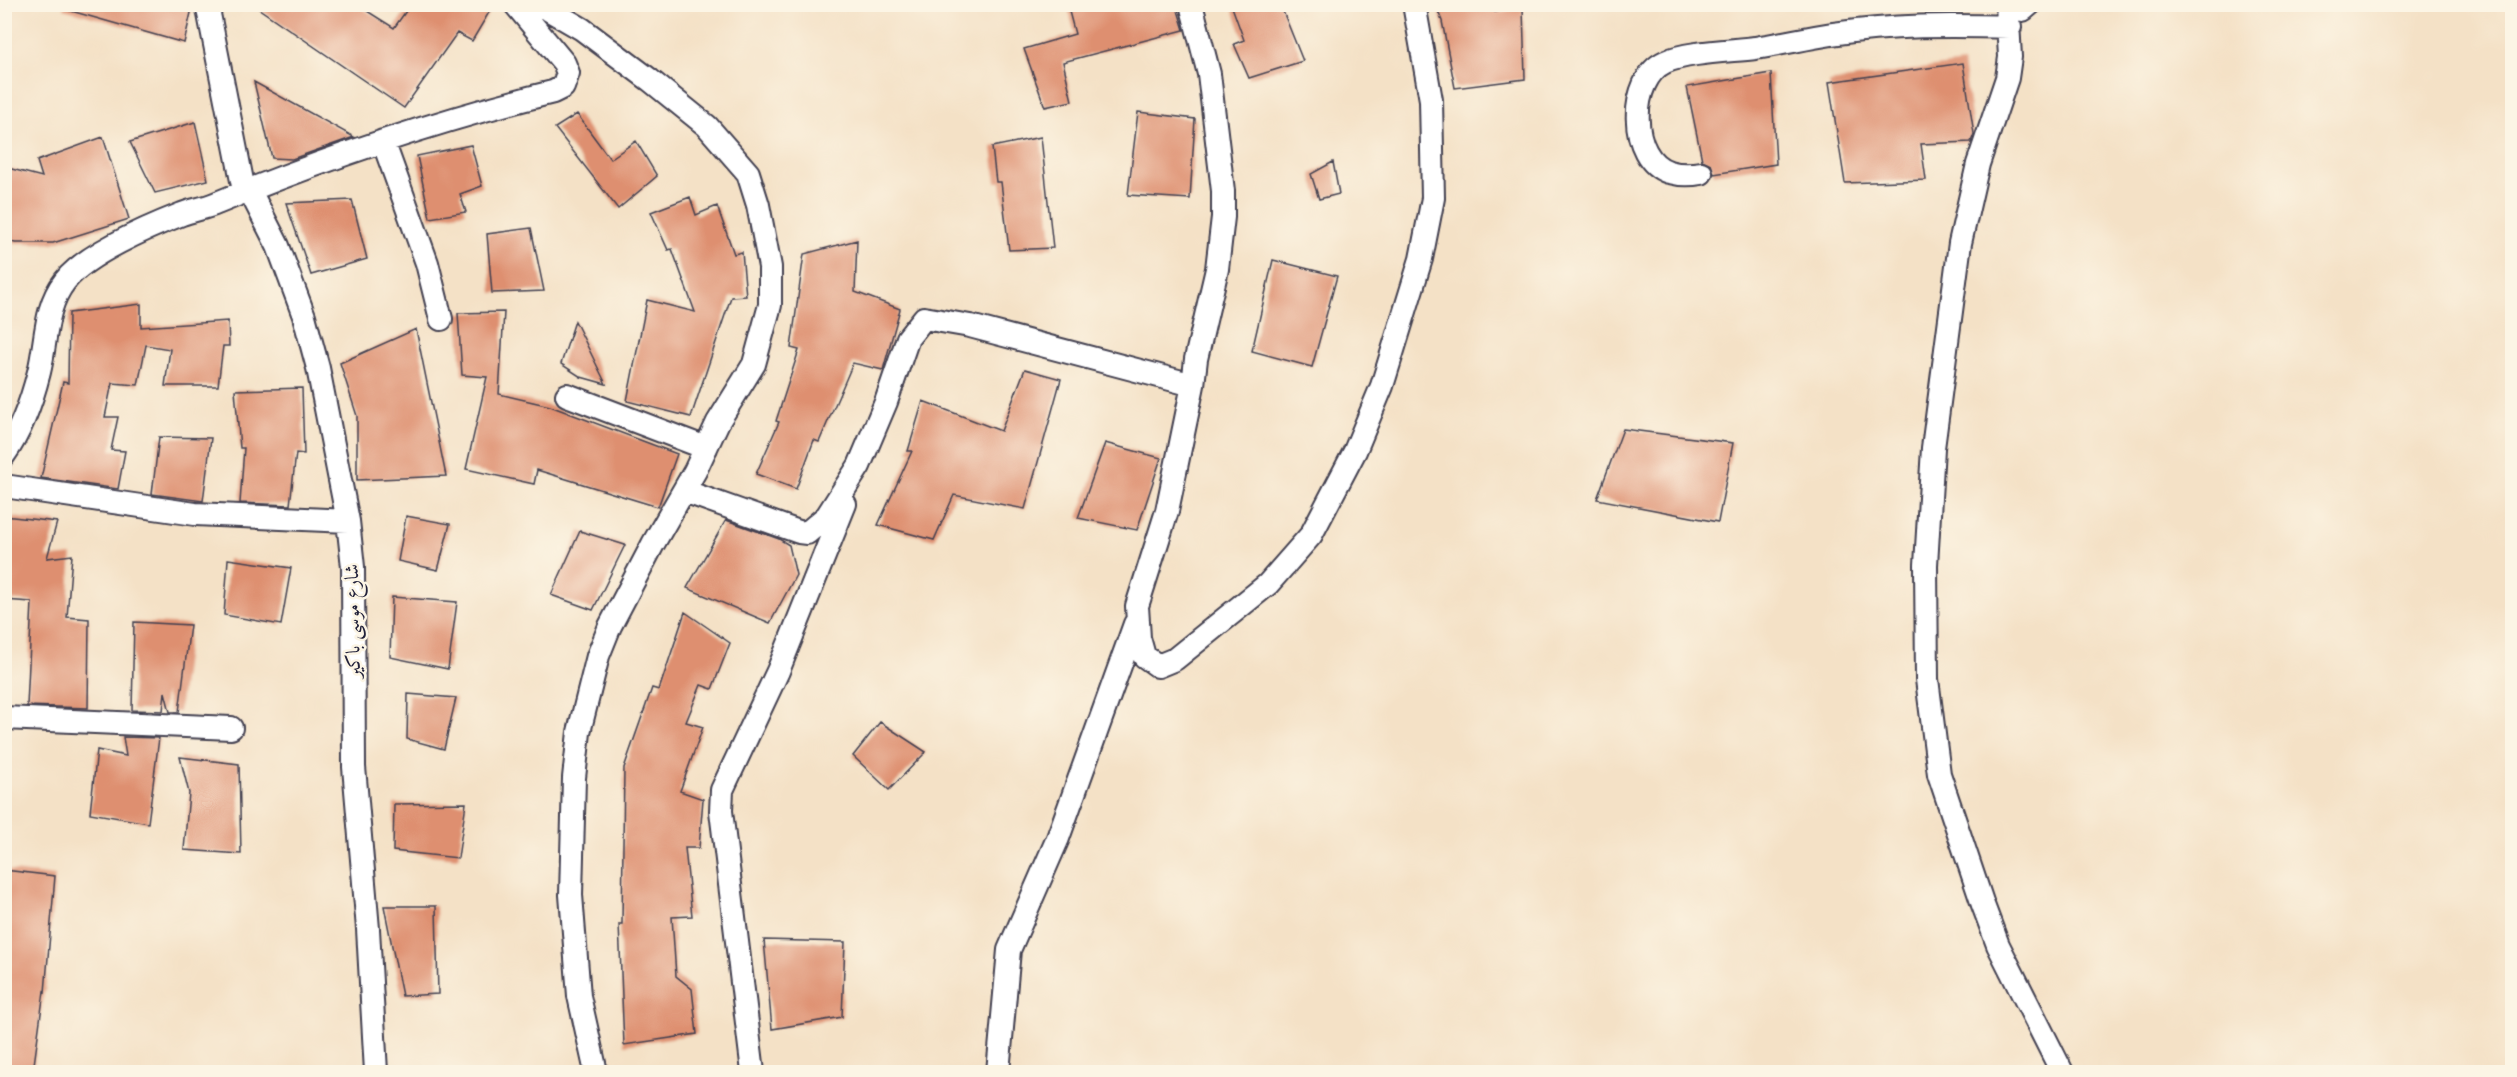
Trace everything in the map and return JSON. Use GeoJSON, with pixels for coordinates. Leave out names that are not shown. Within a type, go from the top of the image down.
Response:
{"type":"FeatureCollection","features":[{"type":"Feature","properties":{"kind":"street"},"geometry":{"type":"LineString","coordinates":[[207,4],[244,191]]}},
{"type":"Feature","properties":{"kind":"street"},"geometry":{"type":"LineString","coordinates":[[4,455],[16,439],[39,372],[46,322],[53,299],[78,266],[131,237],[183,214],[215,204],[349,151],[415,129],[553,92],[563,87],[568,74],[564,63],[515,4]]}},
{"type":"Feature","properties":{"kind":"street"},"geometry":{"type":"LineString","coordinates":[[538,4],[582,29],[707,126],[748,173],[758,205],[770,267],[770,304],[754,363],[718,422],[684,491],[610,626],[598,656],[579,732],[574,778],[571,895],[579,996],[596,1072]]}},
{"type":"Feature","properties":{"kind":"street"},"geometry":{"type":"LineString","coordinates":[[998,1072],[1009,950],[1058,837],[1137,619],[1140,598],[1167,511],[1193,385],[1196,359],[1217,268],[1223,218],[1223,191],[1209,74],[1191,4]]}},
{"type":"Feature","properties":{"kind":"street"},"geometry":{"type":"LineString","coordinates":[[1137,619],[1144,656],[1158,666],[1175,660],[1268,584],[1298,551],[1321,520],[1355,451],[1382,386],[1401,326],[1421,259],[1433,198],[1431,100],[1414,4]]}},
{"type":"Feature","properties":{"kind":"street"},"geometry":{"type":"LineString","coordinates":[[1701,173],[1687,175],[1667,172],[1653,160],[1643,146],[1637,114],[1641,93],[1650,74],[1665,62],[1683,57],[1775,45],[1831,34],[1932,25],[2008,13],[2023,10],[2030,4]]}},
{"type":"Feature","properties":{"kind":"street"},"geometry":{"type":"LineString","coordinates":[[2008,13],[2010,57],[2007,78],[1978,164],[1960,243],[1933,448],[1926,565],[1926,679],[1931,726],[1940,774],[1979,894],[1998,945],[2062,1072]]}},
{"type":"Feature","properties":{"kind":"street"},"geometry":{"type":"LineString","coordinates":[[383,141],[427,263],[441,320]]}},
{"type":"Feature","properties":{"kind":"street","name":"شارع موسى باكير"},"geometry":{"type":"LineString","coordinates":[[244,191],[250,191],[269,226],[290,274],[304,316],[318,368],[348,521],[353,567],[354,767],[368,928],[375,1072]]}},
{"type":"Feature","properties":{"kind":"street"},"geometry":{"type":"LineString","coordinates":[[753,1072],[721,811],[722,790],[778,671],[886,402],[908,338],[924,318],[970,326],[1193,385]]}},
{"type":"Feature","properties":{"kind":"street"},"geometry":{"type":"LineString","coordinates":[[567,395],[706,448]]}},
{"type":"Feature","properties":{"kind":"street"},"geometry":{"type":"LineString","coordinates":[[684,491],[807,533],[827,516],[859,466]]}},
{"type":"Feature","properties":{"kind":"street"},"geometry":{"type":"LineString","coordinates":[[4,486],[195,514],[348,521]]}},
{"type":"Feature","properties":{"kind":"street"},"geometry":{"type":"LineString","coordinates":[[4,718],[231,728]]}},
{"type":"Feature","properties":{"kind":"building"},"geometry":{"type":"Polygon","coordinates":[[[65,4],[193,4],[184,43],[64,9],[65,4]]]}},
{"type":"Feature","properties":{"kind":"building"},"geometry":{"type":"Polygon","coordinates":[[[252,4],[356,4],[394,28],[411,4],[494,4],[472,41],[457,33],[404,108],[252,4]]]}},
{"type":"Feature","properties":{"kind":"building"},"geometry":{"type":"Polygon","coordinates":[[[1067,4],[1176,4],[1184,30],[1063,62],[1072,101],[1045,107],[1024,49],[1075,34],[1067,4]]]}},
{"type":"Feature","properties":{"kind":"building"},"geometry":{"type":"Polygon","coordinates":[[[1231,4],[1280,4],[1303,61],[1249,78],[1234,44],[1244,40],[1231,4]]]}},
{"type":"Feature","properties":{"kind":"building"},"geometry":{"type":"Polygon","coordinates":[[[1435,4],[1495,4],[1495,12],[1523,8],[1525,79],[1455,88],[1442,21],[1435,4]]]}},
{"type":"Feature","properties":{"kind":"building"},"geometry":{"type":"Polygon","coordinates":[[[1963,63],[1974,134],[1971,142],[1921,144],[1926,180],[1845,183],[1829,82],[1963,63]]]}},
{"type":"Feature","properties":{"kind":"building"},"geometry":{"type":"Polygon","coordinates":[[[1771,73],[1776,164],[1714,174],[1711,164],[1702,160],[1687,87],[1771,73]]]}},
{"type":"Feature","properties":{"kind":"building"},"geometry":{"type":"Polygon","coordinates":[[[254,82],[354,137],[292,159],[272,158],[254,82]]]}},
{"type":"Feature","properties":{"kind":"building"},"geometry":{"type":"Polygon","coordinates":[[[1138,112],[1195,119],[1190,199],[1128,195],[1138,112]]]}},
{"type":"Feature","properties":{"kind":"building"},"geometry":{"type":"Polygon","coordinates":[[[577,114],[610,159],[636,141],[657,176],[618,209],[555,128],[577,114]]]}},
{"type":"Feature","properties":{"kind":"building"},"geometry":{"type":"Polygon","coordinates":[[[195,122],[208,180],[155,193],[130,142],[195,122]]]}},
{"type":"Feature","properties":{"kind":"building"},"geometry":{"type":"Polygon","coordinates":[[[103,137],[129,219],[53,243],[15,243],[4,239],[4,167],[42,177],[37,161],[103,137]]]}},
{"type":"Feature","properties":{"kind":"building"},"geometry":{"type":"Polygon","coordinates":[[[1041,137],[1053,248],[1009,250],[1001,182],[996,182],[992,147],[1041,137]]]}},
{"type":"Feature","properties":{"kind":"building"},"geometry":{"type":"Polygon","coordinates":[[[471,145],[482,186],[460,194],[466,212],[430,218],[417,156],[471,145]]]}},
{"type":"Feature","properties":{"kind":"building"},"geometry":{"type":"Polygon","coordinates":[[[1333,162],[1339,194],[1319,199],[1311,174],[1333,162]]]}},
{"type":"Feature","properties":{"kind":"building"},"geometry":{"type":"Polygon","coordinates":[[[690,197],[696,215],[717,206],[734,254],[742,252],[746,296],[731,297],[691,417],[627,401],[647,300],[695,312],[672,249],[668,250],[651,212],[690,197]]]}},
{"type":"Feature","properties":{"kind":"building"},"geometry":{"type":"Polygon","coordinates":[[[352,200],[367,259],[311,275],[286,203],[352,200]]]}},
{"type":"Feature","properties":{"kind":"building"},"geometry":{"type":"Polygon","coordinates":[[[531,228],[544,291],[492,293],[487,234],[531,228]]]}},
{"type":"Feature","properties":{"kind":"building"},"geometry":{"type":"Polygon","coordinates":[[[857,240],[855,292],[900,309],[883,370],[853,363],[819,442],[814,440],[796,489],[756,474],[779,422],[776,421],[799,350],[791,348],[804,254],[857,240]]]}},
{"type":"Feature","properties":{"kind":"building"},"geometry":{"type":"Polygon","coordinates":[[[1273,260],[1337,276],[1312,367],[1252,351],[1273,260]]]}},
{"type":"Feature","properties":{"kind":"building"},"geometry":{"type":"Polygon","coordinates":[[[141,304],[141,327],[228,321],[229,346],[223,346],[218,386],[165,386],[170,349],[146,345],[138,385],[112,383],[105,417],[118,417],[111,450],[125,451],[118,489],[41,478],[63,382],[68,383],[69,313],[141,304]]]}},
{"type":"Feature","properties":{"kind":"building"},"geometry":{"type":"Polygon","coordinates":[[[504,312],[499,394],[550,406],[677,454],[658,507],[537,470],[534,484],[466,469],[487,377],[462,375],[458,313],[504,312]]]}},
{"type":"Feature","properties":{"kind":"building"},"geometry":{"type":"Polygon","coordinates":[[[575,321],[606,384],[581,377],[561,364],[575,321]]]}},
{"type":"Feature","properties":{"kind":"building"},"geometry":{"type":"Polygon","coordinates":[[[416,329],[446,476],[357,480],[357,416],[340,363],[416,329]]]}},
{"type":"Feature","properties":{"kind":"building"},"geometry":{"type":"Polygon","coordinates":[[[1025,369],[1061,379],[1025,509],[954,495],[934,540],[878,525],[912,451],[908,451],[923,401],[1001,431],[1025,369]]]}},
{"type":"Feature","properties":{"kind":"building"},"geometry":{"type":"Polygon","coordinates":[[[302,388],[304,454],[296,453],[290,505],[240,503],[244,448],[240,448],[235,390],[302,388]]]}},
{"type":"Feature","properties":{"kind":"building"},"geometry":{"type":"Polygon","coordinates":[[[1623,429],[1733,443],[1718,522],[1597,499],[1623,429]]]}},
{"type":"Feature","properties":{"kind":"building"},"geometry":{"type":"Polygon","coordinates":[[[159,437],[211,438],[203,501],[152,494],[159,437]]]}},
{"type":"Feature","properties":{"kind":"building"},"geometry":{"type":"Polygon","coordinates":[[[1105,443],[1161,458],[1137,530],[1078,518],[1105,443]]]}},
{"type":"Feature","properties":{"kind":"building"},"geometry":{"type":"Polygon","coordinates":[[[4,516],[57,522],[47,558],[72,555],[67,617],[89,619],[88,708],[27,706],[32,602],[4,600],[4,516]]]}},
{"type":"Feature","properties":{"kind":"building"},"geometry":{"type":"Polygon","coordinates":[[[406,516],[450,524],[438,570],[398,561],[406,516]]]}},
{"type":"Feature","properties":{"kind":"building"},"geometry":{"type":"Polygon","coordinates":[[[726,520],[779,539],[789,545],[796,575],[770,623],[687,588],[726,520]]]}},
{"type":"Feature","properties":{"kind":"building"},"geometry":{"type":"Polygon","coordinates":[[[580,531],[625,545],[593,610],[551,595],[580,531]]]}},
{"type":"Feature","properties":{"kind":"building"},"geometry":{"type":"Polygon","coordinates":[[[228,559],[291,568],[281,625],[224,615],[228,559]]]}},
{"type":"Feature","properties":{"kind":"building"},"geometry":{"type":"Polygon","coordinates":[[[392,597],[457,602],[448,669],[390,657],[392,597]]]}},
{"type":"Feature","properties":{"kind":"building"},"geometry":{"type":"Polygon","coordinates":[[[685,612],[730,643],[712,689],[701,685],[686,722],[703,727],[680,791],[703,799],[699,848],[685,848],[692,916],[672,917],[676,976],[692,989],[697,1034],[624,1045],[619,924],[622,924],[624,768],[652,688],[659,690],[685,612]]]}},
{"type":"Feature","properties":{"kind":"building"},"geometry":{"type":"Polygon","coordinates":[[[134,622],[190,625],[179,712],[170,712],[165,692],[163,711],[132,710],[134,622]]]}},
{"type":"Feature","properties":{"kind":"building"},"geometry":{"type":"Polygon","coordinates":[[[408,694],[456,698],[444,749],[407,739],[408,694]]]}},
{"type":"Feature","properties":{"kind":"building"},"geometry":{"type":"Polygon","coordinates":[[[880,722],[926,752],[889,790],[853,756],[880,722]]]}},
{"type":"Feature","properties":{"kind":"building"},"geometry":{"type":"Polygon","coordinates":[[[123,737],[159,738],[148,823],[90,813],[97,750],[126,756],[123,737]]]}},
{"type":"Feature","properties":{"kind":"building"},"geometry":{"type":"Polygon","coordinates":[[[180,757],[239,764],[241,854],[184,850],[189,793],[180,757]]]}},
{"type":"Feature","properties":{"kind":"building"},"geometry":{"type":"Polygon","coordinates":[[[466,803],[458,858],[393,851],[394,804],[466,803]]]}},
{"type":"Feature","properties":{"kind":"building"},"geometry":{"type":"Polygon","coordinates":[[[4,870],[55,876],[45,992],[33,1072],[4,1072],[4,870]]]}},
{"type":"Feature","properties":{"kind":"building"},"geometry":{"type":"Polygon","coordinates":[[[384,906],[436,906],[438,994],[402,996],[384,906]]]}},
{"type":"Feature","properties":{"kind":"building"},"geometry":{"type":"Polygon","coordinates":[[[764,940],[845,942],[842,1017],[772,1029],[764,940]]]}}]}
